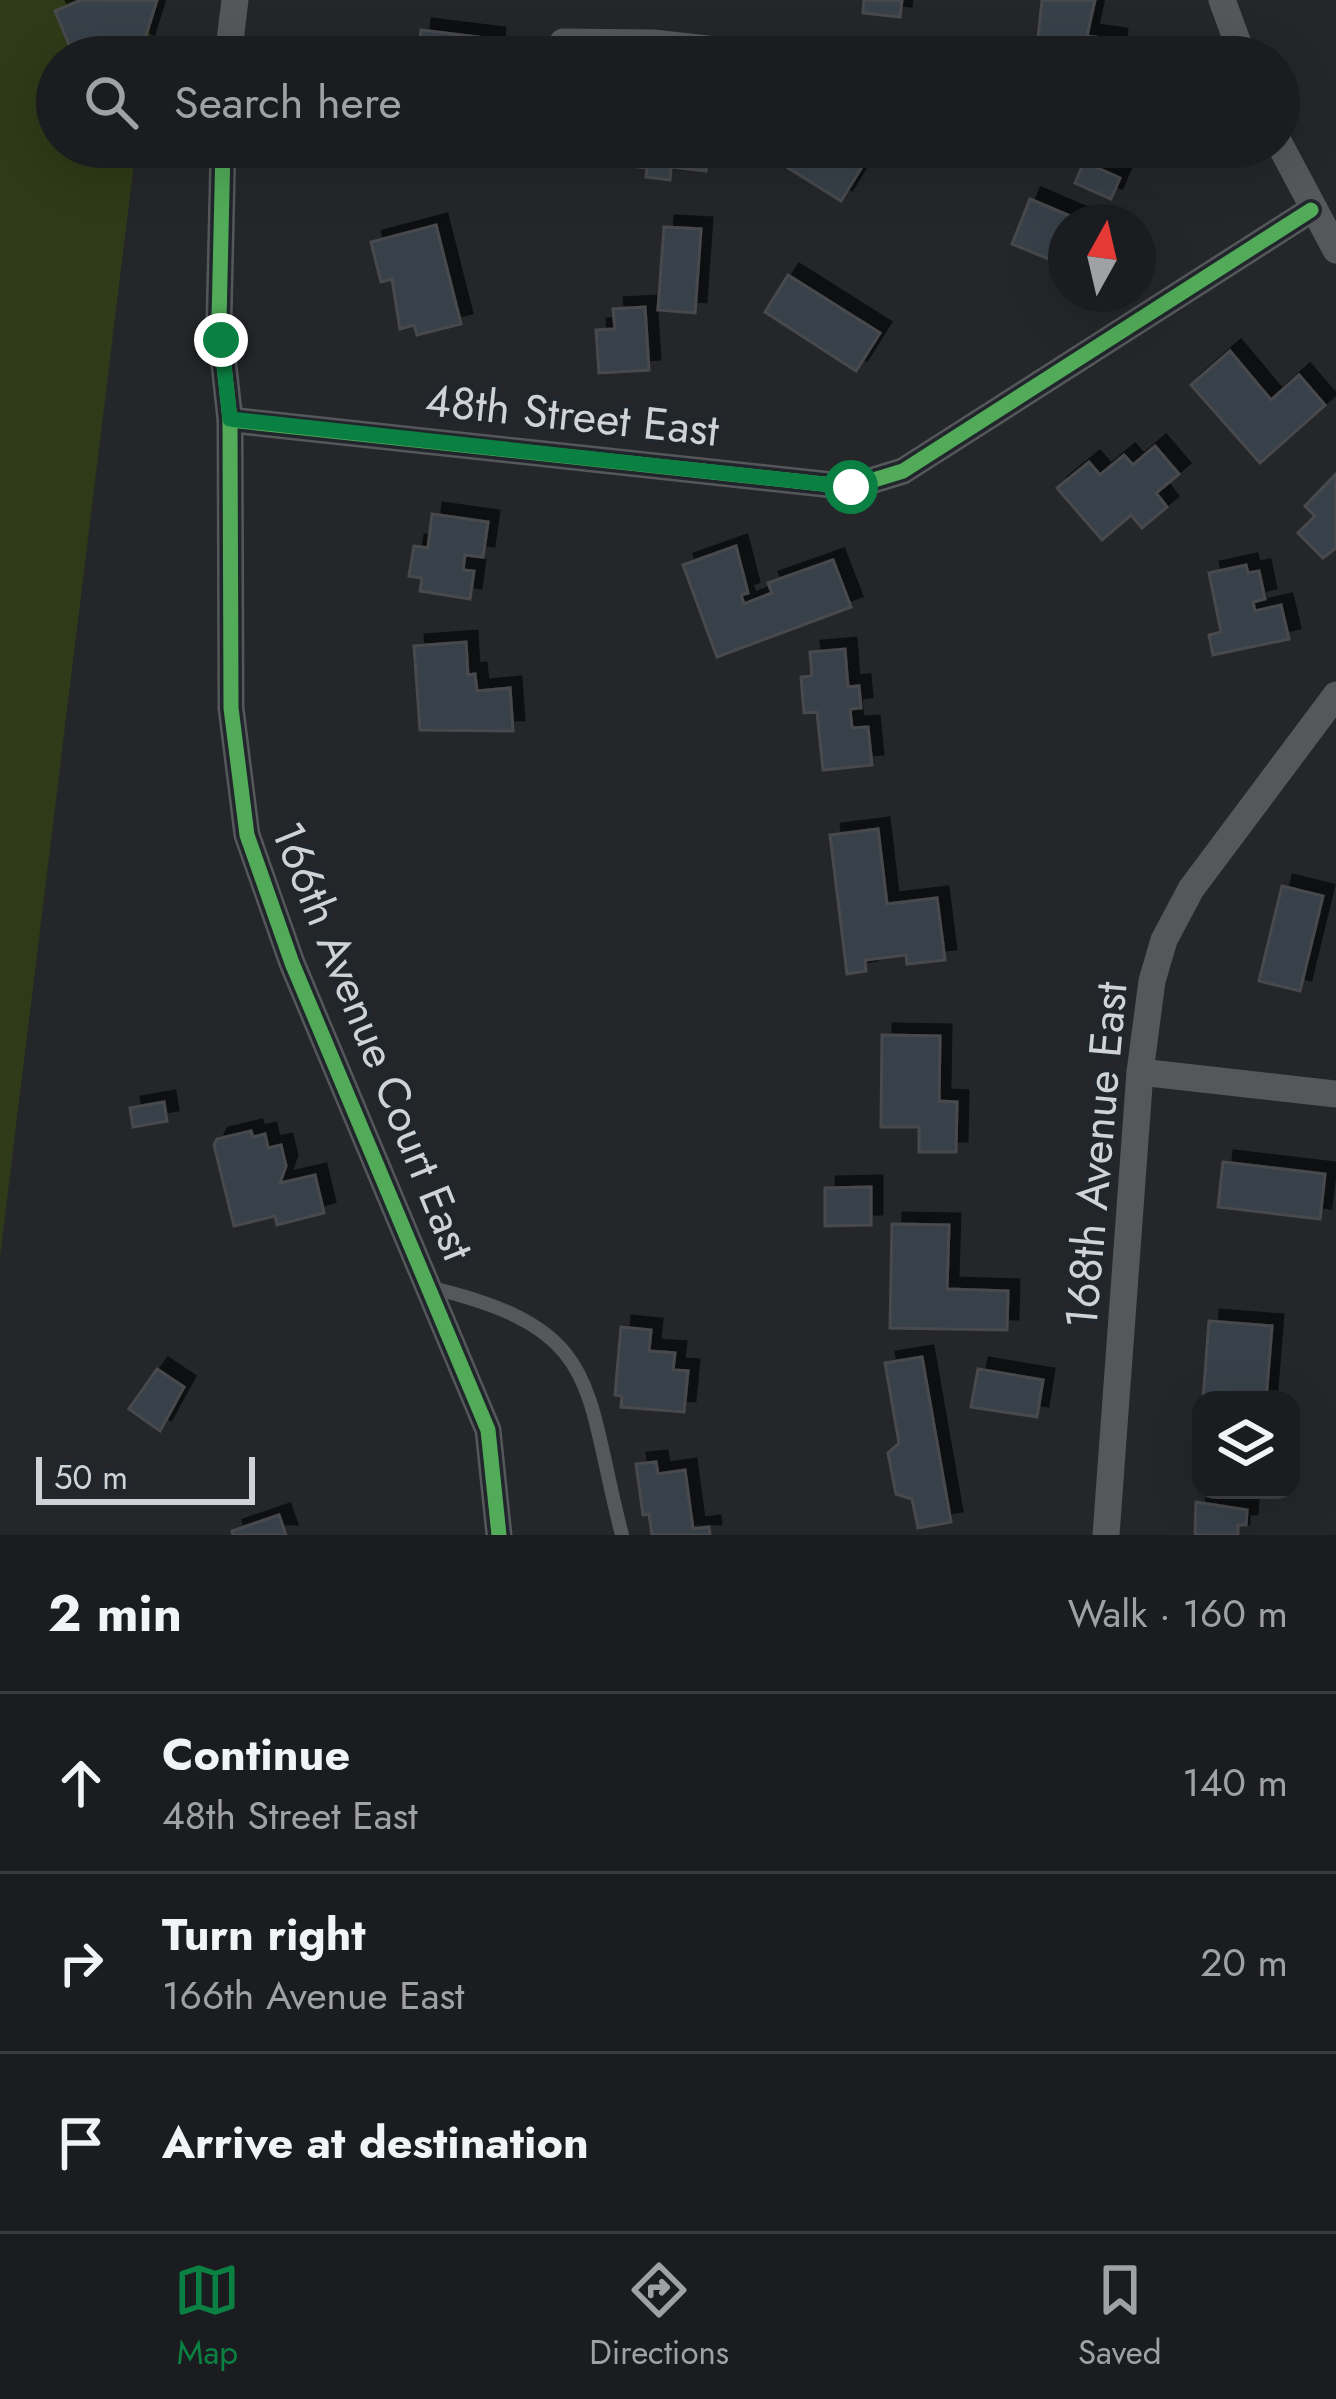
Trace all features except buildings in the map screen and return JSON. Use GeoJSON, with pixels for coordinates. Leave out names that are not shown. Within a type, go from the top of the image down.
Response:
{"type":"FeatureCollection","features":[{"type":"Feature","properties":{"kind":"street"},"geometry":{"type":"LineString","coordinates":[[231,36],[235,0]]}},
{"type":"Feature","properties":{"kind":"street"},"geometry":{"type":"LineString","coordinates":[[1222,0],[1235,36]]}},
{"type":"Feature","properties":{"kind":"street","name":"166th Avenue Court East"},"geometry":{"type":"LineString","coordinates":[[223,168],[220,320],[230,419],[231,708],[247,835],[292,963],[488,1430],[499,1535]]}},
{"type":"Feature","properties":{"kind":"street"},"geometry":{"type":"LineString","coordinates":[[1291,168],[1336,250]]}},
{"type":"Feature","properties":{"kind":"street","name":"48th Street East"},"geometry":{"type":"LineString","coordinates":[[230,419],[851,487],[902,471],[1311,210]]}},
{"type":"Feature","properties":{"kind":"street","name":"168th Avenue East"},"geometry":{"type":"LineString","coordinates":[[1106,1535],[1140,1072],[1152,981],[1164,940],[1228,835],[1336,695]]}},
{"type":"Feature","properties":{"kind":"street"},"geometry":{"type":"LineString","coordinates":[[1140,1072],[1336,1094]]}},
{"type":"Feature","properties":{"kind":"lane"},"geometry":{"type":"LineString","coordinates":[[432,1288],[503,1309],[559,1341],[578,1368],[622,1535]]}},
{"type":"Feature","properties":{"kind":"green space"},"geometry":{"type":"Polygon","coordinates":[[[0,0],[132,0],[152,17],[150,36],[36,36],[36,168],[133,168],[0,1257],[0,0]]]}},
{"type":"Feature","properties":{"kind":"cycle path"},"geometry":{"type":"LineString","coordinates":[[223,168],[219,320],[230,420],[231,708],[247,835],[292,963],[488,1430],[499,1535]]}},
{"type":"Feature","properties":{"kind":"cycle path"},"geometry":{"type":"LineString","coordinates":[[230,420],[851,487],[903,471],[1311,210]]}},
{"type":"Feature","properties":{"kind":"route"},"geometry":{"type":"LineString","coordinates":[[221,340],[230,419],[851,487]]}}]}
